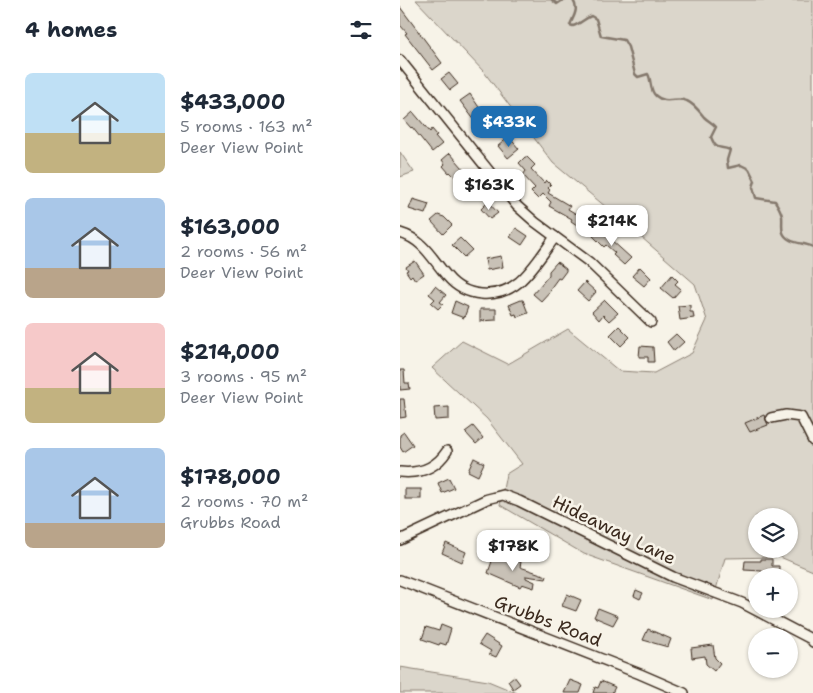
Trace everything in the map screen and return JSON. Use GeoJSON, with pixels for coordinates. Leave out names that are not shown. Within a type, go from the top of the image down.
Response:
{"type":"FeatureCollection","features":[{"type":"Feature","properties":{"kind":"street"},"geometry":{"type":"LineString","coordinates":[[400,60],[512,200],[535,222],[588,262],[651,322]]}},
{"type":"Feature","properties":{"kind":"street"},"geometry":{"type":"LineString","coordinates":[[400,233],[423,245],[452,282],[468,291],[485,295],[500,292],[519,282],[555,237]]}},
{"type":"Feature","properties":{"kind":"street"},"geometry":{"type":"LineString","coordinates":[[771,418],[786,415],[801,417],[813,441]]}},
{"type":"Feature","properties":{"kind":"street"},"geometry":{"type":"LineString","coordinates":[[400,472],[418,472],[429,468],[439,461],[447,451]]}},
{"type":"Feature","properties":{"kind":"street","name":"Hideaway Lane"},"geometry":{"type":"LineString","coordinates":[[400,540],[487,499],[503,495],[519,501],[673,577],[742,603],[811,639],[813,642]]}},
{"type":"Feature","properties":{"kind":"street","name":"Grubbs Road"},"geometry":{"type":"LineString","coordinates":[[400,580],[648,677],[684,693]]}},
{"type":"Feature","properties":{"kind":"shaded area"},"geometry":{"type":"Polygon","coordinates":[[[416,0],[813,0],[813,571],[782,558],[798,558],[798,508],[748,508],[748,558],[725,558],[713,600],[584,554],[500,505],[506,474],[522,464],[487,419],[432,368],[462,341],[508,364],[568,329],[619,371],[654,373],[692,353],[707,320],[695,284],[553,163],[484,72],[416,0]]]}},
{"type":"Feature","properties":{"kind":"shaded area"},"geometry":{"type":"Polygon","coordinates":[[[400,152],[414,172],[400,177],[400,152]]]}},
{"type":"Feature","properties":{"kind":"shaded area"},"geometry":{"type":"Polygon","coordinates":[[[400,667],[488,681],[517,693],[400,693],[400,667]]]}},
{"type":"Feature","properties":{"kind":"building"},"geometry":{"type":"Polygon","coordinates":[[[400,7],[442,63],[433,70],[400,25],[400,7]]]}},
{"type":"Feature","properties":{"kind":"building"},"geometry":{"type":"Polygon","coordinates":[[[449,73],[458,84],[450,90],[441,79],[449,73]]]}},
{"type":"Feature","properties":{"kind":"building"},"geometry":{"type":"Polygon","coordinates":[[[470,94],[491,125],[493,123],[499,130],[488,138],[460,101],[470,94]]]}},
{"type":"Feature","properties":{"kind":"building"},"geometry":{"type":"Polygon","coordinates":[[[413,112],[430,132],[432,129],[442,144],[432,152],[404,120],[413,112]]]}},
{"type":"Feature","properties":{"kind":"building"},"geometry":{"type":"Polygon","coordinates":[[[509,137],[519,149],[508,158],[498,146],[509,137]]]}},
{"type":"Feature","properties":{"kind":"building"},"geometry":{"type":"Polygon","coordinates":[[[450,153],[481,189],[472,197],[443,166],[445,164],[442,160],[450,153]]]}},
{"type":"Feature","properties":{"kind":"building"},"geometry":{"type":"Polygon","coordinates":[[[525,157],[535,165],[531,169],[544,183],[546,180],[551,185],[548,188],[550,190],[548,193],[570,206],[568,209],[588,221],[583,229],[571,221],[572,219],[549,206],[551,202],[543,194],[538,199],[531,192],[535,188],[523,175],[526,171],[519,163],[525,157]]]}},
{"type":"Feature","properties":{"kind":"building"},"geometry":{"type":"Polygon","coordinates":[[[413,199],[429,204],[425,214],[409,209],[413,199]]]}},
{"type":"Feature","properties":{"kind":"building"},"geometry":{"type":"Polygon","coordinates":[[[488,202],[498,213],[490,219],[481,209],[488,202]]]}},
{"type":"Feature","properties":{"kind":"building"},"geometry":{"type":"Polygon","coordinates":[[[438,215],[444,217],[452,225],[443,234],[431,221],[438,215]]]}},
{"type":"Feature","properties":{"kind":"building"},"geometry":{"type":"Polygon","coordinates":[[[516,228],[528,236],[522,245],[510,237],[516,228]]]}},
{"type":"Feature","properties":{"kind":"building"},"geometry":{"type":"Polygon","coordinates":[[[599,229],[631,258],[624,265],[613,255],[615,253],[606,245],[604,247],[593,236],[599,229]]]}},
{"type":"Feature","properties":{"kind":"building"},"geometry":{"type":"Polygon","coordinates":[[[460,238],[472,250],[464,257],[452,245],[460,238]]]}},
{"type":"Feature","properties":{"kind":"building"},"geometry":{"type":"Polygon","coordinates":[[[501,256],[503,267],[487,270],[485,259],[501,256]]]}},
{"type":"Feature","properties":{"kind":"building"},"geometry":{"type":"Polygon","coordinates":[[[415,261],[424,274],[415,280],[412,275],[410,277],[406,267],[415,261]]]}},
{"type":"Feature","properties":{"kind":"building"},"geometry":{"type":"Polygon","coordinates":[[[557,262],[566,271],[560,279],[558,278],[551,290],[541,301],[533,294],[557,262]]]}},
{"type":"Feature","properties":{"kind":"building"},"geometry":{"type":"Polygon","coordinates":[[[640,267],[651,278],[644,286],[632,276],[640,267]]]}},
{"type":"Feature","properties":{"kind":"building"},"geometry":{"type":"Polygon","coordinates":[[[672,275],[678,281],[675,284],[681,289],[673,298],[661,288],[672,275]]]}},
{"type":"Feature","properties":{"kind":"building"},"geometry":{"type":"Polygon","coordinates":[[[585,282],[596,292],[588,301],[577,291],[585,282]]]}},
{"type":"Feature","properties":{"kind":"building"},"geometry":{"type":"Polygon","coordinates":[[[435,286],[446,295],[440,302],[443,304],[438,309],[431,303],[435,299],[429,294],[435,286]]]}},
{"type":"Feature","properties":{"kind":"building"},"geometry":{"type":"Polygon","coordinates":[[[523,300],[528,313],[517,317],[516,314],[513,315],[509,305],[523,300]]]}},
{"type":"Feature","properties":{"kind":"building"},"geometry":{"type":"Polygon","coordinates":[[[605,300],[618,313],[609,321],[603,315],[599,320],[592,312],[605,300]]]}},
{"type":"Feature","properties":{"kind":"building"},"geometry":{"type":"Polygon","coordinates":[[[455,301],[468,307],[464,318],[451,313],[455,301]]]}},
{"type":"Feature","properties":{"kind":"building"},"geometry":{"type":"Polygon","coordinates":[[[690,305],[690,312],[693,312],[694,318],[680,320],[678,306],[690,305]]]}},
{"type":"Feature","properties":{"kind":"building"},"geometry":{"type":"Polygon","coordinates":[[[480,309],[496,309],[496,320],[480,321],[480,309]]]}},
{"type":"Feature","properties":{"kind":"building"},"geometry":{"type":"Polygon","coordinates":[[[619,326],[630,337],[621,346],[610,335],[619,326]]]}},
{"type":"Feature","properties":{"kind":"building"},"geometry":{"type":"Polygon","coordinates":[[[676,334],[684,342],[674,351],[667,342],[676,334]]]}},
{"type":"Feature","properties":{"kind":"building"},"geometry":{"type":"Polygon","coordinates":[[[640,346],[653,347],[654,362],[648,362],[648,357],[639,357],[640,346]]]}},
{"type":"Feature","properties":{"kind":"building"},"geometry":{"type":"Polygon","coordinates":[[[400,370],[404,370],[405,383],[409,383],[410,389],[400,390],[400,370]]]}},
{"type":"Feature","properties":{"kind":"building"},"geometry":{"type":"Polygon","coordinates":[[[400,399],[404,399],[406,417],[400,418],[400,399]]]}},
{"type":"Feature","properties":{"kind":"building"},"geometry":{"type":"Polygon","coordinates":[[[449,407],[449,419],[435,420],[434,408],[449,407]]]}},
{"type":"Feature","properties":{"kind":"building"},"geometry":{"type":"Polygon","coordinates":[[[764,415],[768,425],[750,432],[745,423],[764,415]]]}},
{"type":"Feature","properties":{"kind":"building"},"geometry":{"type":"Polygon","coordinates":[[[473,426],[483,438],[476,444],[465,432],[473,426]]]}},
{"type":"Feature","properties":{"kind":"building"},"geometry":{"type":"Polygon","coordinates":[[[404,432],[413,445],[403,452],[400,447],[400,435],[404,432]]]}},
{"type":"Feature","properties":{"kind":"building"},"geometry":{"type":"Polygon","coordinates":[[[474,458],[484,463],[478,476],[468,471],[474,458]]]}},
{"type":"Feature","properties":{"kind":"building"},"geometry":{"type":"Polygon","coordinates":[[[449,478],[454,488],[442,493],[438,483],[449,478]]]}},
{"type":"Feature","properties":{"kind":"building"},"geometry":{"type":"Polygon","coordinates":[[[405,489],[421,489],[421,499],[405,499],[405,489]]]}},
{"type":"Feature","properties":{"kind":"building"},"geometry":{"type":"Polygon","coordinates":[[[446,543],[466,552],[462,562],[442,553],[446,543]]]}},
{"type":"Feature","properties":{"kind":"building"},"geometry":{"type":"Polygon","coordinates":[[[494,555],[521,562],[520,567],[547,576],[546,579],[526,576],[526,578],[535,582],[534,588],[522,584],[520,587],[488,573],[494,555]]]}},
{"type":"Feature","properties":{"kind":"building"},"geometry":{"type":"Polygon","coordinates":[[[761,559],[772,559],[772,566],[779,566],[779,568],[748,568],[748,570],[744,570],[745,561],[761,561],[761,559]]]}},
{"type":"Feature","properties":{"kind":"building"},"geometry":{"type":"Polygon","coordinates":[[[636,590],[643,593],[640,599],[634,596],[636,590]]]}},
{"type":"Feature","properties":{"kind":"building"},"geometry":{"type":"Polygon","coordinates":[[[567,594],[581,600],[576,611],[562,606],[567,594]]]}},
{"type":"Feature","properties":{"kind":"building"},"geometry":{"type":"Polygon","coordinates":[[[598,608],[618,616],[613,625],[594,617],[598,608]]]}},
{"type":"Feature","properties":{"kind":"building"},"geometry":{"type":"Polygon","coordinates":[[[441,625],[451,629],[446,645],[440,643],[439,645],[422,639],[426,627],[439,631],[441,625]]]}},
{"type":"Feature","properties":{"kind":"building"},"geometry":{"type":"Polygon","coordinates":[[[648,629],[671,639],[668,647],[643,640],[648,629]]]}},
{"type":"Feature","properties":{"kind":"building"},"geometry":{"type":"Polygon","coordinates":[[[485,635],[502,646],[496,657],[489,654],[491,651],[479,644],[485,635]]]}},
{"type":"Feature","properties":{"kind":"building"},"geometry":{"type":"Polygon","coordinates":[[[713,645],[715,658],[720,663],[714,671],[706,664],[705,656],[692,658],[691,648],[713,645]]]}},
{"type":"Feature","properties":{"kind":"building"},"geometry":{"type":"Polygon","coordinates":[[[514,676],[520,684],[513,689],[508,681],[514,676]]]}},
{"type":"Feature","properties":{"kind":"building"},"geometry":{"type":"Polygon","coordinates":[[[570,680],[583,685],[580,693],[564,693],[570,680]]]}},
{"type":"Feature","properties":{"kind":"building"},"geometry":{"type":"Polygon","coordinates":[[[601,681],[615,687],[612,693],[593,693],[595,687],[598,688],[601,681]]]}},
{"type":"Feature","properties":{"kind":"waterway"},"geometry":{"type":"LineString","coordinates":[[552,0],[557,4],[563,0]]}},
{"type":"Feature","properties":{"kind":"waterway"},"geometry":{"type":"LineString","coordinates":[[573,0],[576,10],[570,25],[573,26],[591,16],[596,19],[601,36],[624,40],[628,47],[635,74],[638,77],[648,74],[652,91],[660,99],[687,101],[715,126],[711,137],[715,145],[730,150],[727,160],[728,168],[741,165],[749,169],[755,181],[753,187],[756,198],[775,201],[779,208],[784,235],[793,241],[813,247]]}}]}
